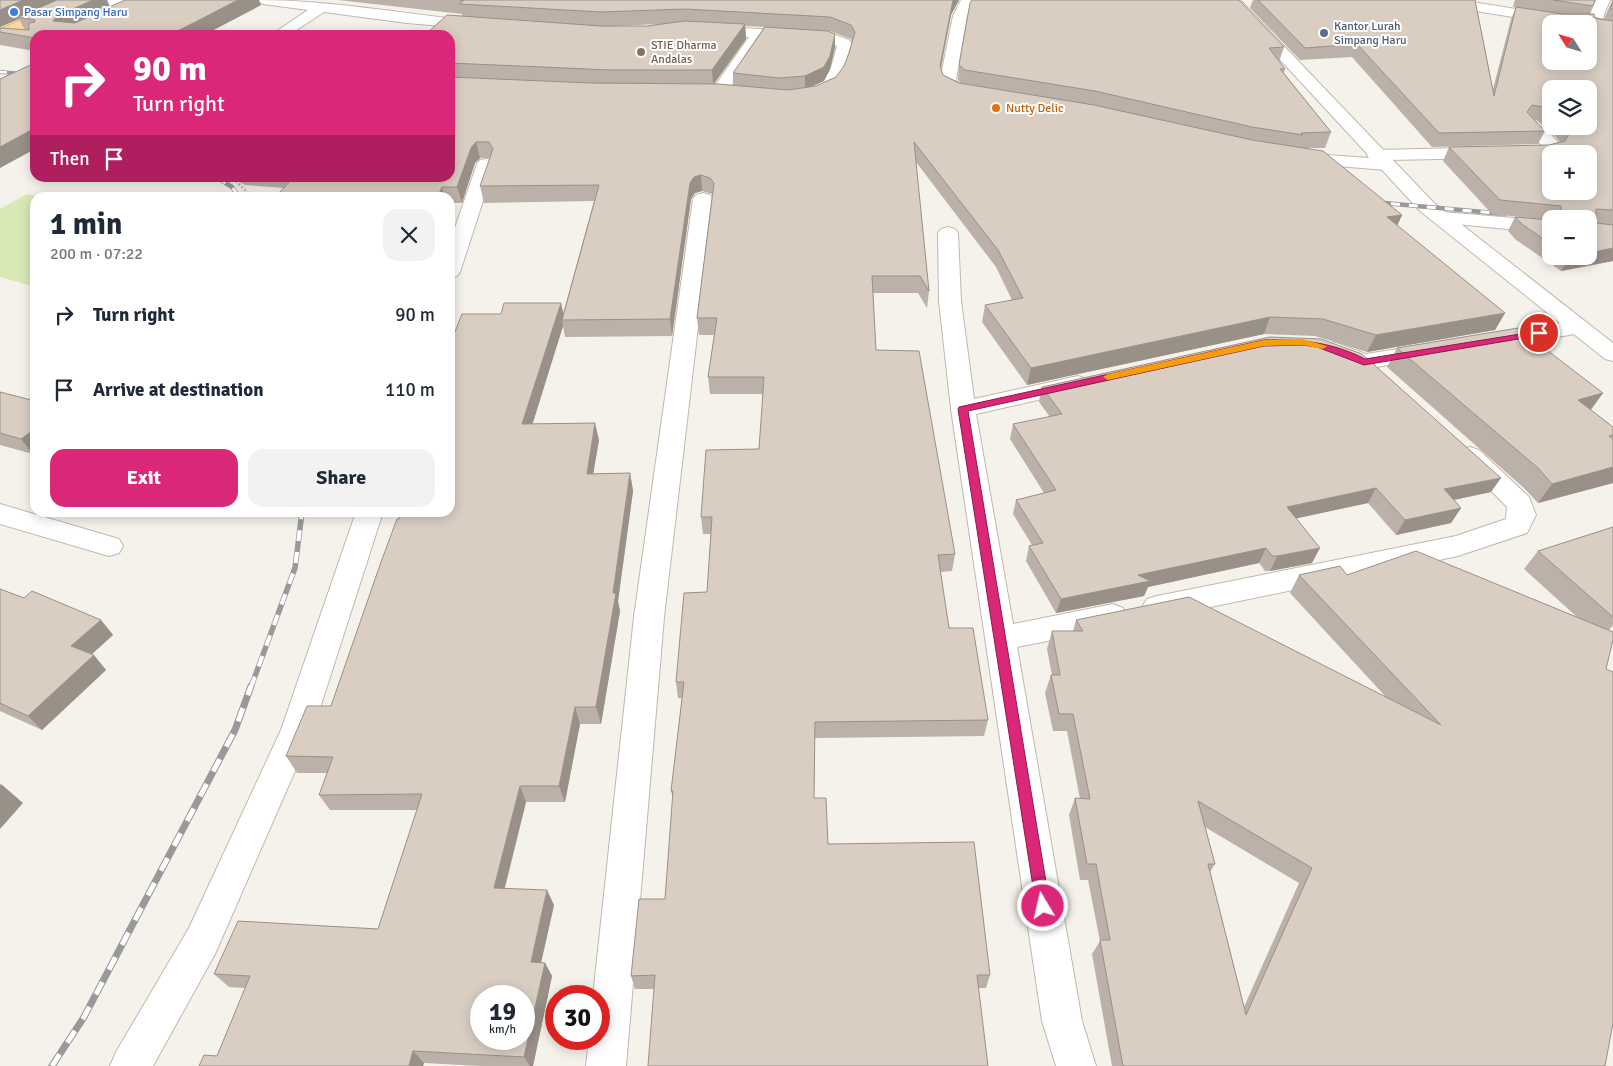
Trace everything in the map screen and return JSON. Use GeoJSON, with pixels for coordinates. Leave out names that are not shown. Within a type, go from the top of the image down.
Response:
{"type":"FeatureCollection","features":[{"type":"Feature","properties":{"kind":"main road"},"geometry":{"type":"LineString","coordinates":[[18,27],[79,0]]}},
{"type":"Feature","properties":{"kind":"street"},"geometry":{"type":"LineString","coordinates":[[81,30],[132,6],[99,0]]}},
{"type":"Feature","properties":{"kind":"street"},"geometry":{"type":"LineString","coordinates":[[263,0],[407,19],[487,25]]}},
{"type":"Feature","properties":{"kind":"street"},"geometry":{"type":"LineString","coordinates":[[968,0],[960,16],[948,85],[958,90],[990,97]]}},
{"type":"Feature","properties":{"kind":"street"},"geometry":{"type":"LineString","coordinates":[[1232,0],[1427,207],[1613,354]]}},
{"type":"Feature","properties":{"kind":"street"},"geometry":{"type":"LineString","coordinates":[[1431,0],[1542,17]]}},
{"type":"Feature","properties":{"kind":"street"},"geometry":{"type":"LineString","coordinates":[[1595,15],[1603,0]]}},
{"type":"Feature","properties":{"kind":"street"},"geometry":{"type":"LineString","coordinates":[[287,30],[321,8]]}},
{"type":"Feature","properties":{"kind":"street"},"geometry":{"type":"LineString","coordinates":[[394,30],[407,19]]}},
{"type":"Feature","properties":{"kind":"street"},"geometry":{"type":"LineString","coordinates":[[441,30],[449,23]]}},
{"type":"Feature","properties":{"kind":"street"},"geometry":{"type":"LineString","coordinates":[[1598,25],[1613,28]]}},
{"type":"Feature","properties":{"kind":"street"},"geometry":{"type":"LineString","coordinates":[[1,31],[18,27]]}},
{"type":"Feature","properties":{"kind":"street"},"geometry":{"type":"LineString","coordinates":[[695,29],[830,38],[844,42],[845,46],[836,74],[829,88],[809,95],[792,96]]}},
{"type":"Feature","properties":{"kind":"street"},"geometry":{"type":"LineString","coordinates":[[1,31],[30,37]]}},
{"type":"Feature","properties":{"kind":"street"},"geometry":{"type":"LineString","coordinates":[[719,92],[759,34]]}},
{"type":"Feature","properties":{"kind":"street"},"geometry":{"type":"LineString","coordinates":[[680,92],[738,93]]}},
{"type":"Feature","properties":{"kind":"street"},"geometry":{"type":"LineString","coordinates":[[1282,155],[1381,160],[1542,152],[1552,149],[1546,138],[1531,124]]}},
{"type":"Feature","properties":{"kind":"street"},"geometry":{"type":"LineString","coordinates":[[455,257],[486,164]]}},
{"type":"Feature","properties":{"kind":"street"},"geometry":{"type":"LineString","coordinates":[[606,1066],[649,617],[703,199]]}},
{"type":"Feature","properties":{"kind":"street"},"geometry":{"type":"LineString","coordinates":[[1442,218],[1542,226]]}},
{"type":"Feature","properties":{"kind":"street"},"geometry":{"type":"LineString","coordinates":[[948,233],[950,301],[963,409],[1062,1021],[1076,1066]]}},
{"type":"Feature","properties":{"kind":"street"},"geometry":{"type":"LineString","coordinates":[[1364,362],[1578,327]]}},
{"type":"Feature","properties":{"kind":"street"},"geometry":{"type":"LineString","coordinates":[[1318,345],[1348,354],[1364,362],[1386,382]]}},
{"type":"Feature","properties":{"kind":"street"},"geometry":{"type":"LineString","coordinates":[[963,409],[1099,379]]}},
{"type":"Feature","properties":{"kind":"street"},"geometry":{"type":"LineString","coordinates":[[999,639],[1458,546],[1517,526],[1522,515],[1517,500],[1451,440]]}},
{"type":"Feature","properties":{"kind":"street"},"geometry":{"type":"LineString","coordinates":[[0,514],[109,546]]}},
{"type":"Feature","properties":{"kind":"street"},"geometry":{"type":"LineString","coordinates":[[130,1066],[202,941],[297,730],[368,517]]}},
{"type":"Feature","properties":{"kind":"path"},"geometry":{"type":"LineString","coordinates":[[237,182],[247,192]]}},
{"type":"Feature","properties":{"kind":"green space"},"geometry":{"type":"Polygon","coordinates":[[[27,194],[30,195],[30,286],[0,277],[0,209],[27,194]]]}},
{"type":"Feature","properties":{"kind":"building"},"geometry":{"type":"Polygon","coordinates":[[[0,0],[23,0],[0,10],[0,0]]]}},
{"type":"Feature","properties":{"kind":"building"},"geometry":{"type":"Polygon","coordinates":[[[57,0],[93,0],[57,16],[53,21],[75,23],[125,0],[238,0],[180,30],[30,30],[30,37],[0,32],[0,28],[29,30],[29,23],[35,22],[35,20],[18,17],[57,0]]]}},
{"type":"Feature","properties":{"kind":"building"},"geometry":{"type":"Polygon","coordinates":[[[464,0],[953,0],[940,66],[943,75],[959,83],[1094,105],[1252,140],[1323,151],[1402,215],[1387,217],[1505,313],[1376,335],[1323,319],[1270,317],[1031,368],[985,305],[1023,298],[998,250],[914,142],[929,291],[920,276],[872,276],[876,350],[919,351],[955,554],[938,555],[949,628],[973,628],[988,720],[815,722],[814,798],[826,798],[828,844],[974,842],[990,975],[977,975],[988,1066],[648,1066],[655,975],[631,976],[639,899],[665,899],[673,791],[671,791],[684,682],[676,682],[684,593],[707,592],[712,517],[701,517],[706,450],[759,449],[764,377],[708,377],[717,318],[697,318],[714,183],[710,178],[701,175],[694,177],[690,183],[670,319],[562,320],[599,185],[480,186],[493,149],[489,142],[476,142],[471,148],[457,187],[442,187],[440,192],[280,192],[289,182],[455,182],[455,77],[590,83],[718,84],[788,90],[816,86],[836,77],[844,66],[855,32],[851,25],[830,17],[685,9],[601,12],[460,4],[464,0]]]}},
{"type":"Feature","properties":{"kind":"building"},"geometry":{"type":"Polygon","coordinates":[[[972,0],[1239,0],[1284,47],[1269,48],[1285,69],[1280,69],[1331,132],[1301,133],[1303,135],[1252,127],[1095,91],[965,70],[959,65],[972,0]]]}},
{"type":"Feature","properties":{"kind":"building"},"geometry":{"type":"Polygon","coordinates":[[[1258,0],[1475,0],[1494,96],[1516,7],[1563,14],[1594,14],[1542,15],[1542,70],[1598,70],[1598,19],[1613,21],[1613,210],[1561,210],[1561,206],[1500,200],[1449,147],[1542,145],[1542,200],[1597,200],[1597,145],[1549,145],[1565,141],[1568,135],[1597,135],[1597,80],[1542,80],[1542,107],[1532,105],[1527,112],[1542,128],[1542,131],[1439,133],[1357,44],[1305,48],[1258,0]]]}},
{"type":"Feature","properties":{"kind":"building"},"geometry":{"type":"Polygon","coordinates":[[[1553,0],[1595,0],[1593,6],[1553,0]]]}},
{"type":"Feature","properties":{"kind":"building"},"geometry":{"type":"Polygon","coordinates":[[[447,15],[601,26],[647,26],[685,21],[745,24],[712,70],[611,70],[455,63],[455,30],[430,30],[447,15]]]}},
{"type":"Feature","properties":{"kind":"building"},"geometry":{"type":"Polygon","coordinates":[[[765,27],[828,31],[835,34],[830,56],[824,67],[805,76],[779,78],[733,73],[765,27]]]}},
{"type":"Feature","properties":{"kind":"building"},"geometry":{"type":"Polygon","coordinates":[[[30,65],[30,131],[0,147],[0,79],[30,65]]]}},
{"type":"Feature","properties":{"kind":"building"},"geometry":{"type":"Polygon","coordinates":[[[1515,217],[1542,219],[1542,238],[1515,217]]]}},
{"type":"Feature","properties":{"kind":"building"},"geometry":{"type":"Polygon","coordinates":[[[1597,223],[1613,225],[1613,248],[1597,251],[1597,223]]]}},
{"type":"Feature","properties":{"kind":"building"},"geometry":{"type":"Polygon","coordinates":[[[504,303],[561,303],[522,424],[595,423],[587,474],[630,473],[613,593],[616,593],[596,707],[575,707],[559,786],[520,786],[494,888],[547,890],[531,962],[545,963],[535,1008],[535,985],[470,985],[470,1050],[526,1050],[524,1057],[413,1051],[409,1066],[199,1066],[204,1055],[217,1056],[250,976],[214,974],[238,921],[378,929],[422,794],[319,795],[333,757],[286,756],[307,706],[331,706],[397,519],[400,517],[455,517],[455,332],[462,314],[501,314],[504,303]]]}},
{"type":"Feature","properties":{"kind":"building"},"geometry":{"type":"Polygon","coordinates":[[[1518,328],[1603,393],[1578,400],[1613,427],[1613,435],[1609,436],[1613,439],[1613,467],[1552,484],[1538,468],[1397,348],[1518,328]]]}},
{"type":"Feature","properties":{"kind":"building"},"geometry":{"type":"Polygon","coordinates":[[[1270,337],[1321,339],[1362,354],[1501,478],[1444,489],[1461,508],[1405,520],[1376,488],[1287,507],[1320,548],[1272,556],[1266,548],[1138,575],[1150,581],[1061,599],[1029,546],[1043,543],[1016,500],[1056,490],[1013,424],[1062,414],[1042,387],[1270,337]]]}},
{"type":"Feature","properties":{"kind":"building"},"geometry":{"type":"Polygon","coordinates":[[[0,392],[30,400],[30,433],[21,439],[0,433],[0,392]]]}},
{"type":"Feature","properties":{"kind":"building"},"geometry":{"type":"Polygon","coordinates":[[[1613,527],[1613,617],[1538,551],[1613,527]]]}},
{"type":"Feature","properties":{"kind":"building"},"geometry":{"type":"Polygon","coordinates":[[[1416,551],[1613,632],[1606,669],[1613,672],[1613,1023],[1605,1066],[1123,1066],[1100,940],[1110,940],[1096,864],[1087,864],[1075,798],[1090,799],[1073,714],[1059,714],[1051,675],[1060,675],[1052,631],[1083,631],[1076,620],[1189,597],[1441,725],[1299,575],[1340,566],[1347,575],[1416,551]],[[1198,801],[1215,864],[1208,864],[1246,1015],[1312,868],[1198,801]]]}},
{"type":"Feature","properties":{"kind":"building"},"geometry":{"type":"Polygon","coordinates":[[[0,589],[24,598],[32,591],[101,620],[71,646],[94,655],[28,716],[0,703],[0,589]]]}},
{"type":"Feature","properties":{"kind":"railway"},"geometry":{"type":"LineString","coordinates":[[0,72],[30,75]]}},
{"type":"Feature","properties":{"kind":"railway"},"geometry":{"type":"LineString","coordinates":[[224,182],[236,192]]}},
{"type":"Feature","properties":{"kind":"railway"},"geometry":{"type":"LineString","coordinates":[[1373,202],[1505,214]]}},
{"type":"Feature","properties":{"kind":"railway"},"geometry":{"type":"LineString","coordinates":[[251,687],[295,568],[301,517]]}},
{"type":"Feature","properties":{"kind":"railway"},"geometry":{"type":"LineString","coordinates":[[52,1066],[84,1017],[235,730],[251,686]]}},
{"type":"Feature","properties":{"kind":"slow traffic"},"geometry":{"type":"LineString","coordinates":[[1108,377],[1264,343],[1302,342],[1323,346]]}},
{"type":"Feature","properties":{"kind":"place","name":"Pasar Simpang Haru"},"geometry":{"type":"Point","coordinates":[14,12]}},
{"type":"Feature","properties":{"kind":"place","name":"Kantor Lurah Simpang Haru"},"geometry":{"type":"Point","coordinates":[1324,33]}},
{"type":"Feature","properties":{"kind":"place","name":"STIE Dharma Andalas"},"geometry":{"type":"Point","coordinates":[641,52]}},
{"type":"Feature","properties":{"kind":"place","name":"Nutty Delic"},"geometry":{"type":"Point","coordinates":[996,108]}},
{"type":"Feature","properties":{"kind":"route"},"geometry":{"type":"LineString","coordinates":[[1043,906],[963,409],[1264,343],[1302,342],[1318,345],[1332,348],[1364,362],[1539,333]]}}]}
